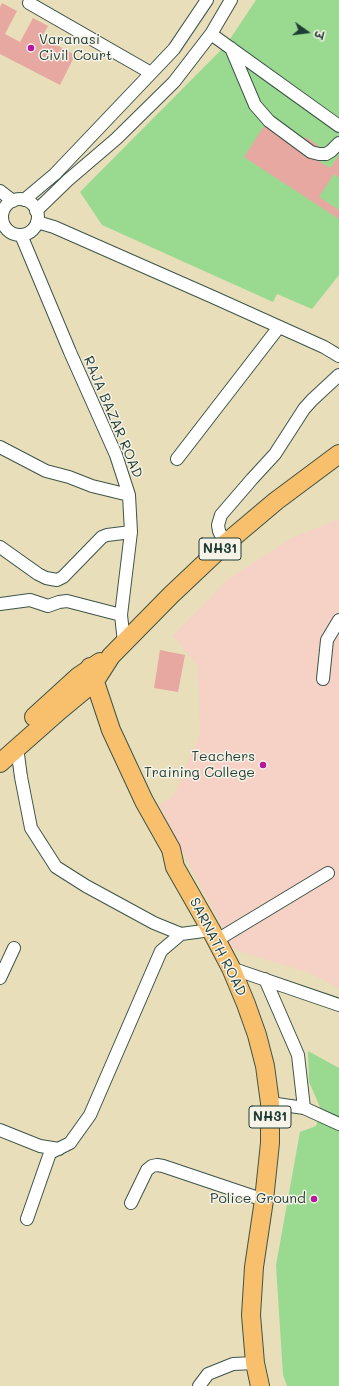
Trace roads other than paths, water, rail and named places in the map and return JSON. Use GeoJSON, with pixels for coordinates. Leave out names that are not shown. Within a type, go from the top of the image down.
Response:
{"type":"FeatureCollection","features":[{"type":"Feature","properties":{"kind":"highway","name":"NH31"},"geometry":{"type":"LineString","coordinates":[[87,678],[225,544],[276,501],[339,454]]}},
{"type":"Feature","properties":{"kind":"highway"},"geometry":{"type":"LineString","coordinates":[[0,763],[8,747],[87,678]]}},
{"type":"Feature","properties":{"kind":"highway","name":"SARNATH ROAD"},"geometry":{"type":"LineString","coordinates":[[87,678],[144,801],[171,850],[176,867],[231,968],[257,1035],[265,1066],[270,1103],[270,1143],[264,1200],[254,1267],[251,1315],[255,1363],[260,1386]]}},
{"type":"Feature","properties":{"kind":"street"},"geometry":{"type":"LineString","coordinates":[[207,0],[174,49],[55,174],[18,201],[4,208],[2,213],[2,223],[10,233],[21,235],[31,231],[36,216],[68,180],[116,140],[174,82],[211,34],[231,0]]}},
{"type":"Feature","properties":{"kind":"street"},"geometry":{"type":"LineString","coordinates":[[29,3],[151,73]]}},
{"type":"Feature","properties":{"kind":"street"},"geometry":{"type":"LineString","coordinates":[[211,34],[339,126]]}},
{"type":"Feature","properties":{"kind":"street"},"geometry":{"type":"LineString","coordinates":[[231,48],[255,105],[269,121],[311,152],[326,154],[339,143]]}},
{"type":"Feature","properties":{"kind":"street"},"geometry":{"type":"LineString","coordinates":[[0,191],[18,201],[33,206],[36,216],[54,227],[324,347],[339,356]]}},
{"type":"Feature","properties":{"kind":"street","name":"RAJA BAZAR ROAD"},"geometry":{"type":"LineString","coordinates":[[21,235],[70,352],[116,455],[129,495],[131,532],[121,615],[124,642]]}},
{"type":"Feature","properties":{"kind":"street"},"geometry":{"type":"LineString","coordinates":[[177,459],[279,327]]}},
{"type":"Feature","properties":{"kind":"street"},"geometry":{"type":"LineString","coordinates":[[225,544],[218,525],[221,515],[275,454],[312,400],[339,375]]}},
{"type":"Feature","properties":{"kind":"street"},"geometry":{"type":"LineString","coordinates":[[0,447],[46,471],[69,477],[92,486],[129,495]]}},
{"type":"Feature","properties":{"kind":"street"},"geometry":{"type":"LineString","coordinates":[[0,547],[38,574],[46,578],[57,580],[63,577],[102,537],[131,532]]}},
{"type":"Feature","properties":{"kind":"street"},"geometry":{"type":"LineString","coordinates":[[0,604],[30,600],[48,606],[67,601],[121,615]]}},
{"type":"Feature","properties":{"kind":"street"},"geometry":{"type":"LineString","coordinates":[[323,679],[327,640],[339,620]]}},
{"type":"Feature","properties":{"kind":"street"},"geometry":{"type":"LineString","coordinates":[[8,747],[21,777],[31,828],[56,867],[86,886],[148,919],[181,934],[214,935],[328,874]]}},
{"type":"Feature","properties":{"kind":"street"},"geometry":{"type":"LineString","coordinates":[[27,1219],[50,1153],[70,1143],[90,1115],[161,951],[181,934]]}},
{"type":"Feature","properties":{"kind":"street"},"geometry":{"type":"LineString","coordinates":[[0,978],[14,948]]}},
{"type":"Feature","properties":{"kind":"street"},"geometry":{"type":"LineString","coordinates":[[231,968],[339,1005]]}},
{"type":"Feature","properties":{"kind":"street"},"geometry":{"type":"LineString","coordinates":[[265,979],[298,1055],[304,1108]]}},
{"type":"Feature","properties":{"kind":"street"},"geometry":{"type":"LineString","coordinates":[[270,1103],[304,1108],[339,1124]]}},
{"type":"Feature","properties":{"kind":"street"},"geometry":{"type":"LineString","coordinates":[[0,1130],[40,1146],[58,1149]]}},
{"type":"Feature","properties":{"kind":"street"},"geometry":{"type":"LineString","coordinates":[[131,1203],[146,1170],[157,1165],[264,1200]]}},
{"type":"Feature","properties":{"kind":"street"},"geometry":{"type":"LineString","coordinates":[[199,1386],[208,1374],[233,1364],[255,1363]]}},
{"type":"Feature","properties":{"kind":"place","name":"Varanasi Civil Court"},"geometry":{"type":"Point","coordinates":[31,48]}},
{"type":"Feature","properties":{"kind":"place","name":"Teachers Training College"},"geometry":{"type":"Point","coordinates":[263,765]}},
{"type":"Feature","properties":{"kind":"place","name":"Police Ground"},"geometry":{"type":"Point","coordinates":[314,1199]}}]}
